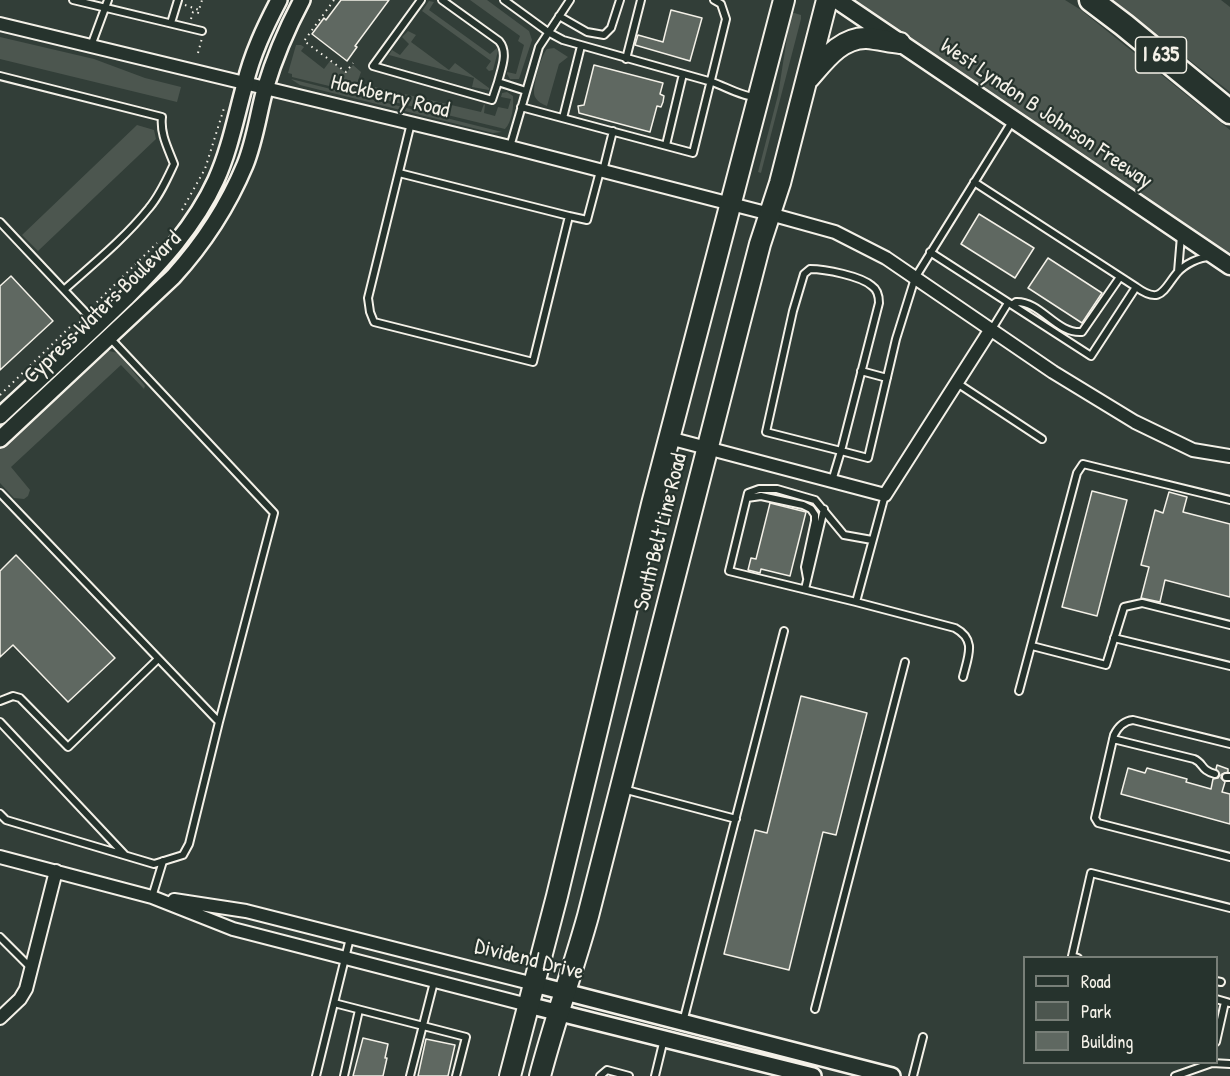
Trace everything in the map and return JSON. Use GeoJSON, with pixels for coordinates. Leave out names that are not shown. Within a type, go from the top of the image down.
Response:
{"type":"FeatureCollection","features":[{"type":"Feature","properties":{"kind":"highway","name":"I 635"},"geometry":{"type":"LineString","coordinates":[[1090,0],[1230,112]]}},
{"type":"Feature","properties":{"kind":"main road","name":"South Belt Line Road"},"geometry":{"type":"LineString","coordinates":[[540,1076],[588,916],[760,244],[780,183],[827,0]]}},
{"type":"Feature","properties":{"kind":"main road","name":"West Lyndon B Johnson Freeway"},"geometry":{"type":"LineString","coordinates":[[837,0],[1224,262]]}},
{"type":"Feature","properties":{"kind":"main road","name":"South Belt Line Road"},"geometry":{"type":"LineString","coordinates":[[510,1076],[669,438],[759,97],[781,4]]}},
{"type":"Feature","properties":{"kind":"main road"},"geometry":{"type":"LineString","coordinates":[[807,80],[836,49],[849,42],[865,38],[900,43]]}},
{"type":"Feature","properties":{"kind":"street","name":"Cypress Waters Boulevard"},"geometry":{"type":"LineString","coordinates":[[0,416],[98,325],[153,270],[184,234],[203,206],[217,179],[233,136],[245,82],[262,33],[279,0]]}},
{"type":"Feature","properties":{"kind":"street","name":"Cypress Waters Boulevard"},"geometry":{"type":"LineString","coordinates":[[0,439],[179,270],[197,250],[217,221],[245,165],[266,88],[290,24],[302,0]]}},
{"type":"Feature","properties":{"kind":"street","name":"Hackberry Road"},"geometry":{"type":"LineString","coordinates":[[0,24],[510,147],[601,172],[770,213],[835,232],[886,258],[1053,372],[1135,422],[1193,450],[1230,456]]}},
{"type":"Feature","properties":{"kind":"street"},"geometry":{"type":"LineString","coordinates":[[98,325],[109,337]]}},
{"type":"Feature","properties":{"kind":"street"},"geometry":{"type":"LineString","coordinates":[[669,438],[885,495],[991,330]]}},
{"type":"Feature","properties":{"kind":"street","name":"Dividend Drive"},"geometry":{"type":"LineString","coordinates":[[0,857],[152,897],[233,929],[434,982],[813,1076]]}},
{"type":"Feature","properties":{"kind":"street"},"geometry":{"type":"LineString","coordinates":[[0,1018],[24,994],[56,871]]}},
{"type":"Feature","properties":{"kind":"street","name":"Dividend Drive"},"geometry":{"type":"LineString","coordinates":[[152,897],[246,911],[892,1076]]}},
{"type":"Feature","properties":{"kind":"lane"},"geometry":{"type":"LineString","coordinates":[[73,0],[202,31]]}},
{"type":"Feature","properties":{"kind":"lane"},"geometry":{"type":"LineString","coordinates":[[91,46],[108,0]]}},
{"type":"Feature","properties":{"kind":"lane"},"geometry":{"type":"LineString","coordinates":[[421,0],[373,66],[492,100],[505,52],[504,47],[442,0]]}},
{"type":"Feature","properties":{"kind":"lane"},"geometry":{"type":"LineString","coordinates":[[504,0],[563,40],[712,82],[748,97],[759,97]]}},
{"type":"Feature","properties":{"kind":"lane"},"geometry":{"type":"LineString","coordinates":[[510,147],[539,47],[570,0]]}},
{"type":"Feature","properties":{"kind":"lane"},"geometry":{"type":"LineString","coordinates":[[559,16],[587,32],[604,35],[611,28],[620,0]]}},
{"type":"Feature","properties":{"kind":"lane"},"geometry":{"type":"LineString","coordinates":[[626,59],[641,0]]}},
{"type":"Feature","properties":{"kind":"lane"},"geometry":{"type":"LineString","coordinates":[[521,107],[693,153],[726,19],[721,4],[714,0]]}},
{"type":"Feature","properties":{"kind":"lane"},"geometry":{"type":"LineString","coordinates":[[171,23],[178,1]]}},
{"type":"Feature","properties":{"kind":"lane"},"geometry":{"type":"LineString","coordinates":[[563,118],[581,46]]}},
{"type":"Feature","properties":{"kind":"lane"},"geometry":{"type":"LineString","coordinates":[[666,146],[683,74]]}},
{"type":"Feature","properties":{"kind":"lane"},"geometry":{"type":"LineString","coordinates":[[0,76],[162,117],[163,138],[174,164],[168,178],[150,208],[112,247],[65,289]]}},
{"type":"Feature","properties":{"kind":"lane"},"geometry":{"type":"LineString","coordinates":[[498,82],[526,91]]}},
{"type":"Feature","properties":{"kind":"lane"},"geometry":{"type":"LineString","coordinates":[[832,482],[841,451],[879,303],[878,292],[874,286],[865,281],[820,269],[807,271],[804,274],[793,311],[766,432],[841,451],[868,458],[896,339],[915,278],[1013,119]]}},
{"type":"Feature","properties":{"kind":"lane"},"geometry":{"type":"LineString","coordinates":[[411,123],[368,298],[374,321],[533,362],[569,216]]}},
{"type":"Feature","properties":{"kind":"lane"},"geometry":{"type":"LineString","coordinates":[[399,173],[587,220],[613,131]]}},
{"type":"Feature","properties":{"kind":"lane"},"geometry":{"type":"LineString","coordinates":[[974,182],[1150,295],[1165,292],[1178,272],[1200,258],[1224,262]]}},
{"type":"Feature","properties":{"kind":"lane"},"geometry":{"type":"LineString","coordinates":[[0,222],[98,325]]}},
{"type":"Feature","properties":{"kind":"lane"},"geometry":{"type":"LineString","coordinates":[[1178,272],[1181,233]]}},
{"type":"Feature","properties":{"kind":"lane"},"geometry":{"type":"LineString","coordinates":[[930,252],[1091,357],[1136,287]]}},
{"type":"Feature","properties":{"kind":"lane"},"geometry":{"type":"LineString","coordinates":[[991,330],[1010,304],[1016,302],[1026,303],[1073,332],[1082,332],[1120,277]]}},
{"type":"Feature","properties":{"kind":"lane"},"geometry":{"type":"LineString","coordinates":[[0,813],[6,820],[154,864],[183,855],[189,844],[274,513],[109,337]]}},
{"type":"Feature","properties":{"kind":"lane"},"geometry":{"type":"LineString","coordinates":[[861,371],[887,378]]}},
{"type":"Feature","properties":{"kind":"lane"},"geometry":{"type":"LineString","coordinates":[[957,383],[1042,439]]}},
{"type":"Feature","properties":{"kind":"lane"},"geometry":{"type":"LineString","coordinates":[[1019,691],[1077,473],[1083,464],[1230,501]]}},
{"type":"Feature","properties":{"kind":"lane"},"geometry":{"type":"LineString","coordinates":[[872,540],[844,535],[815,500],[777,489],[759,489],[748,493],[729,571],[955,628],[965,633],[970,645],[963,677]]}},
{"type":"Feature","properties":{"kind":"lane"},"geometry":{"type":"LineString","coordinates":[[0,493],[219,722]]}},
{"type":"Feature","properties":{"kind":"lane"},"geometry":{"type":"LineString","coordinates":[[856,602],[885,495]]}},
{"type":"Feature","properties":{"kind":"lane"},"geometry":{"type":"LineString","coordinates":[[747,498],[762,496],[811,509],[815,521],[805,567],[807,579]]}},
{"type":"Feature","properties":{"kind":"lane"},"geometry":{"type":"LineString","coordinates":[[805,590],[824,509]]}},
{"type":"Feature","properties":{"kind":"lane"},"geometry":{"type":"LineString","coordinates":[[1032,646],[1106,666],[1124,607],[1142,603],[1230,625]]}},
{"type":"Feature","properties":{"kind":"lane"},"geometry":{"type":"LineString","coordinates":[[683,1022],[784,631]]}},
{"type":"Feature","properties":{"kind":"lane"},"geometry":{"type":"LineString","coordinates":[[1114,638],[1230,666]]}},
{"type":"Feature","properties":{"kind":"lane"},"geometry":{"type":"LineString","coordinates":[[0,701],[13,696],[20,698],[68,747],[158,659]]}},
{"type":"Feature","properties":{"kind":"lane"},"geometry":{"type":"LineString","coordinates":[[815,1009],[905,662]]}},
{"type":"Feature","properties":{"kind":"lane"},"geometry":{"type":"LineString","coordinates":[[1230,744],[1133,720],[1121,725],[1113,740],[1095,821],[1230,857]]}},
{"type":"Feature","properties":{"kind":"lane"},"geometry":{"type":"LineString","coordinates":[[0,722],[125,856]]}},
{"type":"Feature","properties":{"kind":"lane"},"geometry":{"type":"LineString","coordinates":[[1113,740],[1194,759],[1204,770],[1215,774]]}},
{"type":"Feature","properties":{"kind":"lane"},"geometry":{"type":"LineString","coordinates":[[620,788],[736,819]]}},
{"type":"Feature","properties":{"kind":"lane"},"geometry":{"type":"LineString","coordinates":[[152,897],[163,861]]}},
{"type":"Feature","properties":{"kind":"lane"},"geometry":{"type":"LineString","coordinates":[[1072,956],[1091,873],[1230,908]]}},
{"type":"Feature","properties":{"kind":"lane"},"geometry":{"type":"LineString","coordinates":[[0,937],[32,969]]}},
{"type":"Feature","properties":{"kind":"lane"},"geometry":{"type":"LineString","coordinates":[[316,1076],[350,938]]}},
{"type":"Feature","properties":{"kind":"lane"},"geometry":{"type":"LineString","coordinates":[[410,1076],[434,982]]}},
{"type":"Feature","properties":{"kind":"lane"},"geometry":{"type":"LineString","coordinates":[[1218,1035],[1228,1002]]}},
{"type":"Feature","properties":{"kind":"lane"},"geometry":{"type":"LineString","coordinates":[[334,1003],[466,1037],[456,1076]]}},
{"type":"Feature","properties":{"kind":"lane"},"geometry":{"type":"LineString","coordinates":[[344,1076],[359,1010]]}},
{"type":"Feature","properties":{"kind":"lane"},"geometry":{"type":"LineString","coordinates":[[913,1076],[923,1037]]}},
{"type":"Feature","properties":{"kind":"lane"},"geometry":{"type":"LineString","coordinates":[[655,1076],[664,1039]]}},
{"type":"Feature","properties":{"kind":"lane"},"geometry":{"type":"LineString","coordinates":[[1175,1076],[1209,1064]]}},
{"type":"Feature","properties":{"kind":"lane"},"geometry":{"type":"LineString","coordinates":[[600,1076],[607,1070],[629,1076]]}},
{"type":"Feature","properties":{"kind":"path"},"geometry":{"type":"LineString","coordinates":[[328,0],[333,1],[304,41],[346,72],[353,63]]}},
{"type":"Feature","properties":{"kind":"path"},"geometry":{"type":"LineString","coordinates":[[178,1],[199,10]]}},
{"type":"Feature","properties":{"kind":"path"},"geometry":{"type":"LineString","coordinates":[[182,212],[205,169],[225,105]]}},
{"type":"Feature","properties":{"kind":"path"},"geometry":{"type":"LineString","coordinates":[[96,308],[96,303],[161,239]]}},
{"type":"Feature","properties":{"kind":"path"},"geometry":{"type":"LineString","coordinates":[[0,396],[73,324],[81,323]]}},
{"type":"Feature","properties":{"kind":"green space"},"geometry":{"type":"Polygon","coordinates":[[[470,0],[487,0],[529,31],[532,40],[519,79],[510,79],[507,72],[516,74],[524,45],[518,41],[520,36],[470,0]]]}},
{"type":"Feature","properties":{"kind":"green space"},"geometry":{"type":"Polygon","coordinates":[[[851,0],[1065,0],[1081,10],[1230,130],[1230,255],[851,0]]]}},
{"type":"Feature","properties":{"kind":"green space"},"geometry":{"type":"Polygon","coordinates":[[[1113,0],[1221,0],[1230,7],[1230,92],[1113,0]]]}},
{"type":"Feature","properties":{"kind":"green space"},"geometry":{"type":"Polygon","coordinates":[[[429,1],[434,2],[429,10],[490,54],[497,48],[493,70],[489,71],[486,68],[491,61],[422,11],[429,1]]]}},
{"type":"Feature","properties":{"kind":"green space"},"geometry":{"type":"Polygon","coordinates":[[[791,12],[801,15],[801,19],[761,173],[758,172],[778,95],[791,12]]]}},
{"type":"Feature","properties":{"kind":"green space"},"geometry":{"type":"Polygon","coordinates":[[[408,31],[416,35],[411,42],[449,70],[455,63],[489,88],[489,90],[472,87],[474,78],[389,55],[392,50],[400,55],[409,44],[402,37],[408,31]]]}},
{"type":"Feature","properties":{"kind":"green space"},"geometry":{"type":"Polygon","coordinates":[[[0,37],[94,59],[145,78],[181,87],[177,102],[0,59],[0,37]]]}},
{"type":"Feature","properties":{"kind":"green space"},"geometry":{"type":"Polygon","coordinates":[[[296,45],[304,47],[301,51],[324,69],[330,61],[346,73],[353,65],[361,72],[354,92],[292,77],[292,74],[288,73],[296,45]]]}},
{"type":"Feature","properties":{"kind":"green space"},"geometry":{"type":"Polygon","coordinates":[[[554,48],[568,57],[559,64],[547,106],[535,97],[534,87],[542,58],[547,49],[554,48]]]}},
{"type":"Feature","properties":{"kind":"green space"},"geometry":{"type":"Polygon","coordinates":[[[291,79],[502,132],[493,133],[300,85],[291,79]]]}},
{"type":"Feature","properties":{"kind":"green space"},"geometry":{"type":"Polygon","coordinates":[[[362,84],[481,112],[484,104],[484,113],[495,116],[498,107],[508,109],[511,99],[501,97],[502,93],[507,92],[513,96],[512,114],[505,129],[357,93],[362,84]]]}},
{"type":"Feature","properties":{"kind":"green space"},"geometry":{"type":"Polygon","coordinates":[[[137,125],[154,130],[156,139],[38,251],[22,235],[137,125]]]}},
{"type":"Feature","properties":{"kind":"green space"},"geometry":{"type":"Polygon","coordinates":[[[105,350],[118,353],[145,386],[144,389],[121,365],[11,467],[30,490],[24,499],[14,498],[0,483],[0,446],[105,350]]]}},
{"type":"Feature","properties":{"kind":"building"},"geometry":{"type":"Polygon","coordinates":[[[341,0],[389,0],[355,46],[357,47],[347,61],[312,34],[341,0]]]}},
{"type":"Feature","properties":{"kind":"building"},"geometry":{"type":"Polygon","coordinates":[[[671,10],[702,18],[690,61],[635,45],[638,35],[663,42],[671,10]]]}},
{"type":"Feature","properties":{"kind":"building"},"geometry":{"type":"Polygon","coordinates":[[[594,65],[663,83],[660,94],[664,96],[663,102],[661,107],[657,106],[650,132],[579,113],[578,106],[584,105],[594,65]]]}},
{"type":"Feature","properties":{"kind":"building"},"geometry":{"type":"Polygon","coordinates":[[[979,214],[1034,248],[1015,278],[961,244],[979,214]]]}},
{"type":"Feature","properties":{"kind":"building"},"geometry":{"type":"Polygon","coordinates":[[[1048,258],[1102,293],[1082,323],[1028,288],[1048,258]]]}},
{"type":"Feature","properties":{"kind":"building"},"geometry":{"type":"Polygon","coordinates":[[[11,276],[53,321],[0,370],[0,286],[11,276]]]}},
{"type":"Feature","properties":{"kind":"building"},"geometry":{"type":"Polygon","coordinates":[[[1092,491],[1127,500],[1097,616],[1062,607],[1092,491]]]}},
{"type":"Feature","properties":{"kind":"building"},"geometry":{"type":"Polygon","coordinates":[[[1169,492],[1187,497],[1183,512],[1230,524],[1230,597],[1165,580],[1160,602],[1141,598],[1149,567],[1141,565],[1155,510],[1163,513],[1169,492]]]}},
{"type":"Feature","properties":{"kind":"building"},"geometry":{"type":"Polygon","coordinates":[[[770,503],[806,512],[790,576],[761,569],[760,573],[748,570],[751,558],[756,559],[770,503]]]}},
{"type":"Feature","properties":{"kind":"building"},"geometry":{"type":"Polygon","coordinates":[[[16,555],[115,658],[68,702],[13,645],[0,657],[0,571],[16,555]]]}},
{"type":"Feature","properties":{"kind":"building"},"geometry":{"type":"Polygon","coordinates":[[[801,696],[867,713],[836,835],[823,832],[789,970],[724,954],[755,830],[767,833],[801,696]]]}},
{"type":"Feature","properties":{"kind":"building"},"geometry":{"type":"Polygon","coordinates":[[[1217,765],[1228,769],[1228,772],[1222,774],[1221,778],[1225,782],[1222,792],[1230,794],[1230,824],[1121,794],[1128,768],[1145,773],[1147,768],[1187,779],[1186,782],[1211,789],[1213,779],[1220,775],[1216,769],[1217,765]]]}},
{"type":"Feature","properties":{"kind":"building"},"geometry":{"type":"Polygon","coordinates":[[[363,1038],[388,1044],[383,1076],[353,1076],[363,1038]]]}},
{"type":"Feature","properties":{"kind":"building"},"geometry":{"type":"Polygon","coordinates":[[[426,1039],[455,1045],[448,1076],[418,1076],[426,1039]]]}}]}
